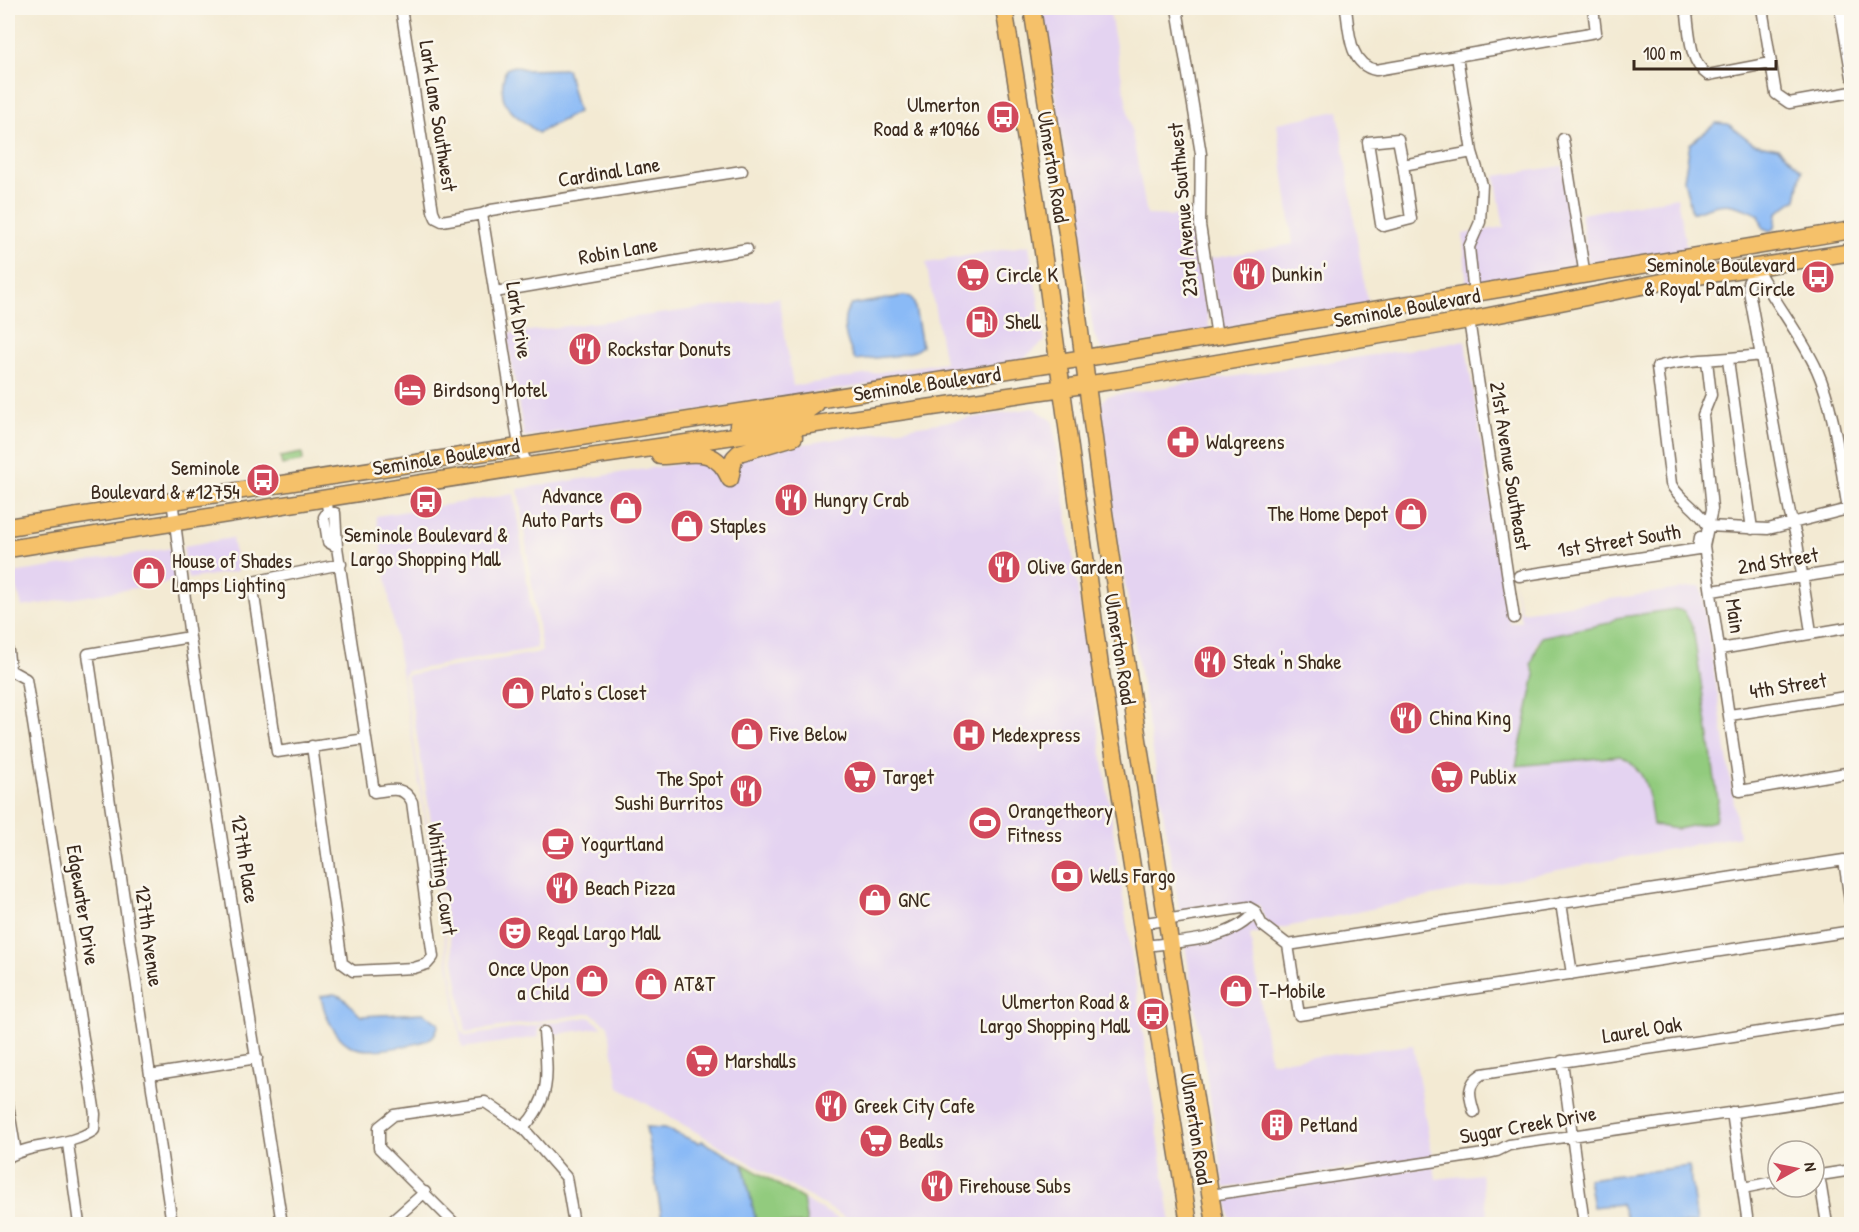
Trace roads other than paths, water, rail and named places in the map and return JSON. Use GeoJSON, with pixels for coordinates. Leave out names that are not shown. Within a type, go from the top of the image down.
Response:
{"type":"FeatureCollection","features":[{"type":"Feature","properties":{"kind":"main road","name":"Ulmerton Road"},"geometry":{"type":"LineString","coordinates":[[1004,8],[1058,361],[1072,483],[1139,924],[1189,1224]]}},
{"type":"Feature","properties":{"kind":"main road"},"geometry":{"type":"LineString","coordinates":[[1024,8],[1036,34]]}},
{"type":"Feature","properties":{"kind":"main road","name":"Ulmerton Road"},"geometry":{"type":"LineString","coordinates":[[1032,8],[1088,384],[1103,511],[1165,921],[1215,1224]]}},
{"type":"Feature","properties":{"kind":"main road","name":"Seminole Boulevard"},"geometry":{"type":"LineString","coordinates":[[8,527],[1217,337],[1843,232]]}},
{"type":"Feature","properties":{"kind":"main road"},"geometry":{"type":"LineString","coordinates":[[1756,267],[1770,258],[1818,248],[1843,232]]}},
{"type":"Feature","properties":{"kind":"main road"},"geometry":{"type":"LineString","coordinates":[[1672,280],[1683,272],[1721,264],[1732,250]]}},
{"type":"Feature","properties":{"kind":"main road","name":"Seminole Boulevard"},"geometry":{"type":"LineString","coordinates":[[8,549],[175,523],[327,505],[528,466],[1088,384],[1469,320],[1672,280],[1851,252]]}},
{"type":"Feature","properties":{"kind":"main road"},"geometry":{"type":"LineString","coordinates":[[1538,306],[1548,295],[1574,288],[1585,276]]}},
{"type":"Feature","properties":{"kind":"main road"},"geometry":{"type":"LineString","coordinates":[[1469,320],[1474,294]]}},
{"type":"Feature","properties":{"kind":"main road"},"geometry":{"type":"LineString","coordinates":[[714,439],[740,424],[805,412],[826,397]]}},
{"type":"Feature","properties":{"kind":"main road"},"geometry":{"type":"LineString","coordinates":[[587,458],[709,455],[723,463],[730,479],[734,458],[746,449],[879,414]]}},
{"type":"Feature","properties":{"kind":"street","name":"Lark Lane Southwest"},"geometry":{"type":"LineString","coordinates":[[401,8],[433,211],[436,218],[442,221],[482,214]]}},
{"type":"Feature","properties":{"kind":"street","name":"23rd Avenue Southwest"},"geometry":{"type":"LineString","coordinates":[[1177,8],[1201,154],[1202,242],[1217,337]]}},
{"type":"Feature","properties":{"kind":"street"},"geometry":{"type":"LineString","coordinates":[[1346,8],[1357,59],[1365,68],[1376,70],[1596,32],[1593,8]]}},
{"type":"Feature","properties":{"kind":"street"},"geometry":{"type":"LineString","coordinates":[[1686,8],[1698,69],[1708,75],[1771,63]]}},
{"type":"Feature","properties":{"kind":"street"},"geometry":{"type":"LineString","coordinates":[[1762,8],[1776,94],[1789,103],[1851,92]]}},
{"type":"Feature","properties":{"kind":"street"},"geometry":{"type":"LineString","coordinates":[[1840,8],[1851,77]]}},
{"type":"Feature","properties":{"kind":"street"},"geometry":{"type":"LineString","coordinates":[[1457,56],[1472,152],[1482,185],[1480,222],[1469,247],[1474,294]]}},
{"type":"Feature","properties":{"kind":"street"},"geometry":{"type":"LineString","coordinates":[[1398,139],[1403,165],[1411,219],[1384,226],[1381,224],[1366,144],[1398,139]]}},
{"type":"Feature","properties":{"kind":"street"},"geometry":{"type":"LineString","coordinates":[[1563,139],[1585,276]]}},
{"type":"Feature","properties":{"kind":"street"},"geometry":{"type":"LineString","coordinates":[[1403,165],[1472,152]]}},
{"type":"Feature","properties":{"kind":"street","name":"Cardinal Lane"},"geometry":{"type":"LineString","coordinates":[[482,214],[491,210],[742,171]]}},
{"type":"Feature","properties":{"kind":"street","name":"Lark Drive"},"geometry":{"type":"LineString","coordinates":[[482,214],[519,446],[528,466]]}},
{"type":"Feature","properties":{"kind":"street","name":"Robin Lane"},"geometry":{"type":"LineString","coordinates":[[495,292],[747,249]]}},
{"type":"Feature","properties":{"kind":"street"},"geometry":{"type":"LineString","coordinates":[[1756,267],[1768,291],[1779,303],[1816,369],[1824,389],[1850,508],[1768,529],[1708,526],[1700,511],[1674,490],[1668,463],[1657,367],[1689,360],[1728,360],[1760,355]]}},
{"type":"Feature","properties":{"kind":"street"},"geometry":{"type":"LineString","coordinates":[[1756,267],[1748,283],[1803,577],[1811,632]]}},
{"type":"Feature","properties":{"kind":"street","name":"21st Avenue Southeast"},"geometry":{"type":"LineString","coordinates":[[1469,320],[1514,618]]}},
{"type":"Feature","properties":{"kind":"street"},"geometry":{"type":"LineString","coordinates":[[1728,360],[1752,529]]}},
{"type":"Feature","properties":{"kind":"street","name":"Main"},"geometry":{"type":"LineString","coordinates":[[1707,361],[1711,395],[1703,415],[1712,509],[1704,546],[1740,791],[1851,772]]}},
{"type":"Feature","properties":{"kind":"street","name":"127th Place"},"geometry":{"type":"LineString","coordinates":[[172,500],[190,637],[282,1224]]}},
{"type":"Feature","properties":{"kind":"street","name":"Whitting Court"},"geometry":{"type":"LineString","coordinates":[[312,746],[342,963],[353,971],[414,968],[427,964],[433,957],[412,802],[408,794],[400,789],[374,792],[341,564],[337,548],[328,542],[333,536],[324,517],[327,505]]}},
{"type":"Feature","properties":{"kind":"street","name":"1st Street South"},"geometry":{"type":"LineString","coordinates":[[1519,576],[1698,549],[1702,528],[1708,526]]}},
{"type":"Feature","properties":{"kind":"street"},"geometry":{"type":"LineString","coordinates":[[341,564],[252,582],[277,752],[366,739]]}},
{"type":"Feature","properties":{"kind":"street","name":"2nd Street"},"geometry":{"type":"LineString","coordinates":[[1712,591],[1851,569]]}},
{"type":"Feature","properties":{"kind":"street"},"geometry":{"type":"LineString","coordinates":[[1720,649],[1851,627]]}},
{"type":"Feature","properties":{"kind":"street","name":"127th Avenue"},"geometry":{"type":"LineString","coordinates":[[172,1224],[88,654],[190,637]]}},
{"type":"Feature","properties":{"kind":"street"},"geometry":{"type":"LineString","coordinates":[[8,651],[9,669]]}},
{"type":"Feature","properties":{"kind":"street","name":"Edgewater Drive"},"geometry":{"type":"LineString","coordinates":[[9,669],[27,679],[93,1090],[94,1130],[68,1144]]}},
{"type":"Feature","properties":{"kind":"street","name":"4th Street"},"geometry":{"type":"LineString","coordinates":[[1730,715],[1851,696]]}},
{"type":"Feature","properties":{"kind":"street"},"geometry":{"type":"LineString","coordinates":[[1139,924],[1248,907],[1256,911],[1262,926],[1288,945],[1844,860],[1851,915]]}},
{"type":"Feature","properties":{"kind":"street"},"geometry":{"type":"LineString","coordinates":[[1561,903],[1572,974]]}},
{"type":"Feature","properties":{"kind":"street"},"geometry":{"type":"LineString","coordinates":[[1143,946],[1221,933],[1248,922],[1256,911]]}},
{"type":"Feature","properties":{"kind":"street"},"geometry":{"type":"LineString","coordinates":[[1288,945],[1299,1015],[1851,931]]}},
{"type":"Feature","properties":{"kind":"street","name":"Laurel Oak"},"geometry":{"type":"LineString","coordinates":[[1474,1112],[1469,1094],[1470,1085],[1482,1074],[1851,1018]]}},
{"type":"Feature","properties":{"kind":"street"},"geometry":{"type":"LineString","coordinates":[[523,1128],[541,1104],[548,1087],[544,1032]]}},
{"type":"Feature","properties":{"kind":"street"},"geometry":{"type":"LineString","coordinates":[[150,1075],[257,1058]]}},
{"type":"Feature","properties":{"kind":"street"},"geometry":{"type":"LineString","coordinates":[[1562,1061],[1584,1224]]}},
{"type":"Feature","properties":{"kind":"street","name":"Sugar Creek Drive"},"geometry":{"type":"LineString","coordinates":[[1211,1195],[1484,1154],[1509,1145],[1851,1095]]}},
{"type":"Feature","properties":{"kind":"street"},"geometry":{"type":"LineString","coordinates":[[454,1224],[425,1192],[379,1148],[379,1127],[394,1115],[485,1102],[523,1128],[566,1177],[574,1224]]}},
{"type":"Feature","properties":{"kind":"street"},"geometry":{"type":"LineString","coordinates":[[8,1104],[12,1155],[68,1144],[79,1224]]}},
{"type":"Feature","properties":{"kind":"street"},"geometry":{"type":"LineString","coordinates":[[1732,1113],[1748,1224]]}},
{"type":"Feature","properties":{"kind":"street"},"geometry":{"type":"LineString","coordinates":[[1826,1174],[1851,1170]]}},
{"type":"Feature","properties":{"kind":"street"},"geometry":{"type":"LineString","coordinates":[[1743,1188],[1766,1183]]}},
{"type":"Feature","properties":{"kind":"street"},"geometry":{"type":"LineString","coordinates":[[389,1224],[425,1192]]}},
{"type":"Feature","properties":{"kind":"street"},"geometry":{"type":"LineString","coordinates":[[1821,1199],[1827,1224]]}},
{"type":"Feature","properties":{"kind":"water"},"geometry":{"type":"Polygon","coordinates":[[[514,66],[527,70],[567,69],[578,112],[538,133],[514,114],[504,100],[502,92],[506,69],[514,66]]]}},
{"type":"Feature","properties":{"kind":"water"},"geometry":{"type":"Polygon","coordinates":[[[1716,123],[1728,124],[1753,143],[1778,148],[1802,170],[1796,199],[1777,213],[1775,228],[1770,231],[1763,228],[1759,215],[1733,205],[1711,206],[1692,213],[1684,180],[1690,144],[1716,123]]]}},
{"type":"Feature","properties":{"kind":"water"},"geometry":{"type":"Polygon","coordinates":[[[904,296],[911,297],[914,302],[922,346],[915,351],[894,356],[855,360],[844,325],[851,305],[904,296]]]}},
{"type":"Feature","properties":{"kind":"water"},"geometry":{"type":"Polygon","coordinates":[[[334,994],[345,1000],[361,1016],[423,1013],[438,1023],[437,1030],[427,1040],[408,1046],[373,1050],[356,1048],[337,1034],[328,1019],[321,996],[334,994]]]}},
{"type":"Feature","properties":{"kind":"water"},"geometry":{"type":"Polygon","coordinates":[[[646,1127],[664,1128],[699,1143],[702,1141],[743,1164],[755,1217],[753,1224],[663,1224],[646,1127]]]}},
{"type":"Feature","properties":{"kind":"water"},"geometry":{"type":"Polygon","coordinates":[[[1689,1166],[1697,1224],[1629,1224],[1621,1204],[1593,1207],[1588,1179],[1689,1166]]]}},
{"type":"Feature","properties":{"kind":"place","name":"Ulmerton Road & #10966"},"geometry":{"type":"Point","coordinates":[1003,117]}},
{"type":"Feature","properties":{"kind":"place","name":"Dunkin'"},"geometry":{"type":"Point","coordinates":[1249,274]}},
{"type":"Feature","properties":{"kind":"place","name":"Circle K"},"geometry":{"type":"Point","coordinates":[973,275]}},
{"type":"Feature","properties":{"kind":"place","name":"Seminole Boulevard & Royal Palm Circle"},"geometry":{"type":"Point","coordinates":[1818,277]}},
{"type":"Feature","properties":{"kind":"place","name":"Shell"},"geometry":{"type":"Point","coordinates":[982,322]}},
{"type":"Feature","properties":{"kind":"place","name":"Rockstar Donuts"},"geometry":{"type":"Point","coordinates":[585,349]}},
{"type":"Feature","properties":{"kind":"place","name":"Birdsong Motel"},"geometry":{"type":"Point","coordinates":[410,390]}},
{"type":"Feature","properties":{"kind":"place","name":"Walgreens"},"geometry":{"type":"Point","coordinates":[1183,442]}},
{"type":"Feature","properties":{"kind":"place","name":"Seminole Boulevard & #12754"},"geometry":{"type":"Point","coordinates":[263,480]}},
{"type":"Feature","properties":{"kind":"place","name":"Hungry Crab"},"geometry":{"type":"Point","coordinates":[791,500]}},
{"type":"Feature","properties":{"kind":"place","name":"Seminole Boulevard & Largo Shopping Mall"},"geometry":{"type":"Point","coordinates":[426,502]}},
{"type":"Feature","properties":{"kind":"place","name":"Advance Auto Parts"},"geometry":{"type":"Point","coordinates":[626,508]}},
{"type":"Feature","properties":{"kind":"place","name":"The Home Depot"},"geometry":{"type":"Point","coordinates":[1411,514]}},
{"type":"Feature","properties":{"kind":"place","name":"Staples"},"geometry":{"type":"Point","coordinates":[687,526]}},
{"type":"Feature","properties":{"kind":"place","name":"Olive Garden"},"geometry":{"type":"Point","coordinates":[1004,567]}},
{"type":"Feature","properties":{"kind":"place","name":"House of Shades Lamps Lighting"},"geometry":{"type":"Point","coordinates":[149,573]}},
{"type":"Feature","properties":{"kind":"place","name":"Steak 'n Shake"},"geometry":{"type":"Point","coordinates":[1210,662]}},
{"type":"Feature","properties":{"kind":"place","name":"Plato's Closet"},"geometry":{"type":"Point","coordinates":[518,693]}},
{"type":"Feature","properties":{"kind":"place","name":"China King"},"geometry":{"type":"Point","coordinates":[1406,718]}},
{"type":"Feature","properties":{"kind":"place","name":"Five Below"},"geometry":{"type":"Point","coordinates":[747,734]}},
{"type":"Feature","properties":{"kind":"place","name":"Medexpress"},"geometry":{"type":"Point","coordinates":[969,735]}},
{"type":"Feature","properties":{"kind":"place","name":"Target"},"geometry":{"type":"Point","coordinates":[860,777]}},
{"type":"Feature","properties":{"kind":"place","name":"Publix"},"geometry":{"type":"Point","coordinates":[1447,777]}},
{"type":"Feature","properties":{"kind":"place","name":"The Spot Sushi Burritos"},"geometry":{"type":"Point","coordinates":[746,791]}},
{"type":"Feature","properties":{"kind":"place","name":"Orangetheory Fitness"},"geometry":{"type":"Point","coordinates":[985,823]}},
{"type":"Feature","properties":{"kind":"place","name":"Yogurtland"},"geometry":{"type":"Point","coordinates":[558,844]}},
{"type":"Feature","properties":{"kind":"place","name":"Wells Fargo"},"geometry":{"type":"Point","coordinates":[1067,876]}},
{"type":"Feature","properties":{"kind":"place","name":"Beach Pizza"},"geometry":{"type":"Point","coordinates":[562,888]}},
{"type":"Feature","properties":{"kind":"place","name":"GNC"},"geometry":{"type":"Point","coordinates":[875,900]}},
{"type":"Feature","properties":{"kind":"place","name":"Regal Largo Mall"},"geometry":{"type":"Point","coordinates":[515,933]}},
{"type":"Feature","properties":{"kind":"place","name":"Once Upon a Child"},"geometry":{"type":"Point","coordinates":[592,981]}},
{"type":"Feature","properties":{"kind":"place","name":"AT&T"},"geometry":{"type":"Point","coordinates":[651,984]}},
{"type":"Feature","properties":{"kind":"place","name":"T-Mobile"},"geometry":{"type":"Point","coordinates":[1236,991]}},
{"type":"Feature","properties":{"kind":"place","name":"Ulmerton Road & Largo Shopping Mall"},"geometry":{"type":"Point","coordinates":[1153,1014]}},
{"type":"Feature","properties":{"kind":"place","name":"Marshalls"},"geometry":{"type":"Point","coordinates":[702,1061]}},
{"type":"Feature","properties":{"kind":"place","name":"Greek City Cafe"},"geometry":{"type":"Point","coordinates":[831,1106]}},
{"type":"Feature","properties":{"kind":"place","name":"Petland"},"geometry":{"type":"Point","coordinates":[1277,1125]}},
{"type":"Feature","properties":{"kind":"place","name":"Bealls"},"geometry":{"type":"Point","coordinates":[876,1141]}},
{"type":"Feature","properties":{"kind":"place","name":"Firehouse Subs"},"geometry":{"type":"Point","coordinates":[937,1186]}}]}
